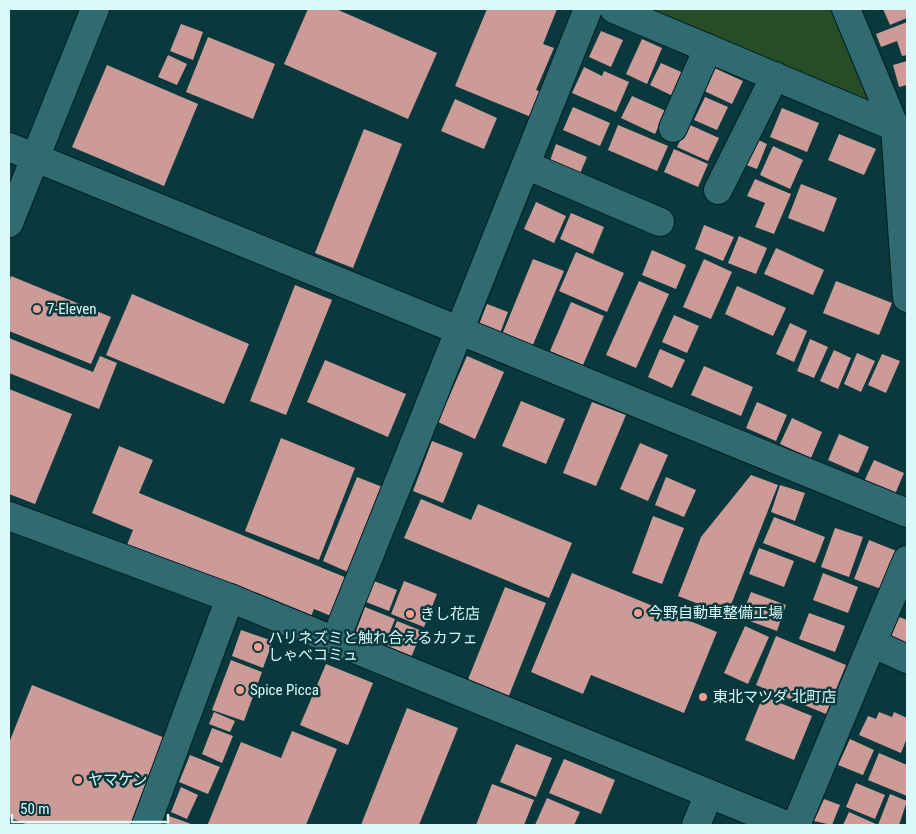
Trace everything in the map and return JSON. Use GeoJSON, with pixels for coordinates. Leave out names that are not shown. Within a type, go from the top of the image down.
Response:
{"type":"FeatureCollection","features":[{"type":"Feature","properties":{"kind":"street"},"geometry":{"type":"LineString","coordinates":[[9,223],[95,9]]}},
{"type":"Feature","properties":{"kind":"street"},"geometry":{"type":"LineString","coordinates":[[335,641],[588,9]]}},
{"type":"Feature","properties":{"kind":"street"},"geometry":{"type":"LineString","coordinates":[[614,9],[895,127]]}},
{"type":"Feature","properties":{"kind":"street"},"geometry":{"type":"LineString","coordinates":[[846,9],[895,127],[907,298]]}},
{"type":"Feature","properties":{"kind":"street"},"geometry":{"type":"LineString","coordinates":[[673,128],[708,48]]}},
{"type":"Feature","properties":{"kind":"street"},"geometry":{"type":"LineString","coordinates":[[718,190],[774,76]]}},
{"type":"Feature","properties":{"kind":"street"},"geometry":{"type":"LineString","coordinates":[[9,147],[907,513]]}},
{"type":"Feature","properties":{"kind":"street"},"geometry":{"type":"LineString","coordinates":[[526,165],[660,222]]}},
{"type":"Feature","properties":{"kind":"street"},"geometry":{"type":"LineString","coordinates":[[9,516],[230,598],[786,825]]}},
{"type":"Feature","properties":{"kind":"street"},"geometry":{"type":"LineString","coordinates":[[796,825],[874,644],[907,560]]}},
{"type":"Feature","properties":{"kind":"street"},"geometry":{"type":"LineString","coordinates":[[146,825],[230,598]]}},
{"type":"Feature","properties":{"kind":"street"},"geometry":{"type":"LineString","coordinates":[[874,644],[907,659]]}},
{"type":"Feature","properties":{"kind":"street"},"geometry":{"type":"LineString","coordinates":[[696,825],[709,794]]}},
{"type":"Feature","properties":{"kind":"green space"},"geometry":{"type":"Polygon","coordinates":[[[614,9],[846,9],[895,127],[614,9]]]}},
{"type":"Feature","properties":{"kind":"building"},"geometry":{"type":"Polygon","coordinates":[[[308,9],[336,9],[437,53],[408,119],[284,64],[308,9]]]}},
{"type":"Feature","properties":{"kind":"building"},"geometry":{"type":"Polygon","coordinates":[[[487,9],[557,9],[543,44],[554,48],[536,90],[541,92],[531,117],[455,86],[487,9]]]}},
{"type":"Feature","properties":{"kind":"building"},"geometry":{"type":"Polygon","coordinates":[[[883,9],[907,9],[907,18],[890,25],[883,9]]]}},
{"type":"Feature","properties":{"kind":"building"},"geometry":{"type":"Polygon","coordinates":[[[907,22],[907,55],[902,56],[897,41],[881,47],[876,34],[907,22]]]}},
{"type":"Feature","properties":{"kind":"building"},"geometry":{"type":"Polygon","coordinates":[[[181,24],[203,32],[193,60],[170,51],[181,24]]]}},
{"type":"Feature","properties":{"kind":"building"},"geometry":{"type":"Polygon","coordinates":[[[601,31],[623,40],[611,67],[589,57],[601,31]]]}},
{"type":"Feature","properties":{"kind":"building"},"geometry":{"type":"Polygon","coordinates":[[[208,37],[275,64],[253,119],[186,92],[208,37]]]}},
{"type":"Feature","properties":{"kind":"building"},"geometry":{"type":"Polygon","coordinates":[[[642,39],[662,48],[647,84],[626,74],[642,39]]]}},
{"type":"Feature","properties":{"kind":"building"},"geometry":{"type":"Polygon","coordinates":[[[168,55],[187,64],[177,85],[158,77],[168,55]]]}},
{"type":"Feature","properties":{"kind":"building"},"geometry":{"type":"Polygon","coordinates":[[[907,61],[907,85],[899,87],[893,65],[907,61]]]}},
{"type":"Feature","properties":{"kind":"building"},"geometry":{"type":"Polygon","coordinates":[[[661,63],[688,75],[677,98],[650,85],[661,63]]]}},
{"type":"Feature","properties":{"kind":"building"},"geometry":{"type":"Polygon","coordinates":[[[107,65],[198,104],[164,186],[72,147],[107,65]]]}},
{"type":"Feature","properties":{"kind":"building"},"geometry":{"type":"Polygon","coordinates":[[[710,66],[743,81],[732,104],[700,89],[710,66]]]}},
{"type":"Feature","properties":{"kind":"building"},"geometry":{"type":"Polygon","coordinates":[[[584,67],[602,76],[604,71],[629,82],[616,112],[572,93],[584,67]]]}},
{"type":"Feature","properties":{"kind":"building"},"geometry":{"type":"Polygon","coordinates":[[[632,96],[666,111],[655,134],[621,118],[632,96]]]}},
{"type":"Feature","properties":{"kind":"building"},"geometry":{"type":"Polygon","coordinates":[[[705,97],[728,107],[717,130],[694,120],[705,97]]]}},
{"type":"Feature","properties":{"kind":"building"},"geometry":{"type":"Polygon","coordinates":[[[455,99],[497,118],[484,149],[441,131],[455,99]]]}},
{"type":"Feature","properties":{"kind":"building"},"geometry":{"type":"Polygon","coordinates":[[[573,107],[610,123],[600,146],[563,130],[573,107]]]}},
{"type":"Feature","properties":{"kind":"building"},"geometry":{"type":"Polygon","coordinates":[[[782,108],[819,123],[807,152],[770,137],[782,108]]]}},
{"type":"Feature","properties":{"kind":"building"},"geometry":{"type":"Polygon","coordinates":[[[688,124],[719,138],[708,161],[677,147],[688,124]]]}},
{"type":"Feature","properties":{"kind":"building"},"geometry":{"type":"Polygon","coordinates":[[[618,125],[668,146],[657,171],[608,150],[618,125]]]}},
{"type":"Feature","properties":{"kind":"building"},"geometry":{"type":"Polygon","coordinates":[[[364,129],[402,144],[353,268],[315,253],[364,129]]]}},
{"type":"Feature","properties":{"kind":"building"},"geometry":{"type":"Polygon","coordinates":[[[839,134],[876,149],[864,175],[828,160],[839,134]]]}},
{"type":"Feature","properties":{"kind":"building"},"geometry":{"type":"Polygon","coordinates":[[[752,137],[767,144],[757,169],[741,163],[752,137]]]}},
{"type":"Feature","properties":{"kind":"building"},"geometry":{"type":"Polygon","coordinates":[[[556,144],[587,157],[578,178],[548,166],[556,144]]]}},
{"type":"Feature","properties":{"kind":"building"},"geometry":{"type":"Polygon","coordinates":[[[773,146],[803,160],[790,189],[760,175],[773,146]]]}},
{"type":"Feature","properties":{"kind":"building"},"geometry":{"type":"Polygon","coordinates":[[[674,149],[708,164],[698,187],[664,172],[674,149]]]}},
{"type":"Feature","properties":{"kind":"building"},"geometry":{"type":"Polygon","coordinates":[[[755,179],[791,194],[774,234],[755,227],[765,203],[747,196],[755,179]]]}},
{"type":"Feature","properties":{"kind":"building"},"geometry":{"type":"Polygon","coordinates":[[[801,184],[837,198],[824,232],[788,218],[801,184]]]}},
{"type":"Feature","properties":{"kind":"building"},"geometry":{"type":"Polygon","coordinates":[[[536,202],[566,216],[554,243],[524,229],[536,202]]]}},
{"type":"Feature","properties":{"kind":"building"},"geometry":{"type":"Polygon","coordinates":[[[571,213],[604,227],[593,254],[560,239],[571,213]]]}},
{"type":"Feature","properties":{"kind":"building"},"geometry":{"type":"Polygon","coordinates":[[[704,225],[734,237],[723,261],[695,249],[704,225]]]}},
{"type":"Feature","properties":{"kind":"building"},"geometry":{"type":"Polygon","coordinates":[[[739,236],[767,248],[756,274],[728,263],[739,236]]]}},
{"type":"Feature","properties":{"kind":"building"},"geometry":{"type":"Polygon","coordinates":[[[776,248],[824,270],[813,295],[764,274],[776,248]]]}},
{"type":"Feature","properties":{"kind":"building"},"geometry":{"type":"Polygon","coordinates":[[[652,250],[686,265],[676,289],[642,275],[652,250]]]}},
{"type":"Feature","properties":{"kind":"building"},"geometry":{"type":"Polygon","coordinates":[[[576,252],[624,273],[607,312],[559,291],[576,252]]]}},
{"type":"Feature","properties":{"kind":"building"},"geometry":{"type":"Polygon","coordinates":[[[533,259],[564,271],[529,354],[499,342],[533,259]]]}},
{"type":"Feature","properties":{"kind":"building"},"geometry":{"type":"Polygon","coordinates":[[[704,259],[732,272],[711,319],[683,307],[704,259]]]}},
{"type":"Feature","properties":{"kind":"building"},"geometry":{"type":"Polygon","coordinates":[[[11,276],[111,317],[91,364],[9,331],[9,282],[11,276]]]}},
{"type":"Feature","properties":{"kind":"building"},"geometry":{"type":"Polygon","coordinates":[[[639,281],[669,294],[636,368],[606,355],[639,281]]]}},
{"type":"Feature","properties":{"kind":"building"},"geometry":{"type":"Polygon","coordinates":[[[836,281],[892,303],[879,335],[823,313],[836,281]]]}},
{"type":"Feature","properties":{"kind":"building"},"geometry":{"type":"Polygon","coordinates":[[[295,285],[332,300],[286,415],[250,401],[295,285]]]}},
{"type":"Feature","properties":{"kind":"building"},"geometry":{"type":"Polygon","coordinates":[[[737,286],[786,308],[773,336],[725,314],[737,286]]]}},
{"type":"Feature","properties":{"kind":"building"},"geometry":{"type":"Polygon","coordinates":[[[132,294],[249,344],[224,404],[106,355],[132,294]]]}},
{"type":"Feature","properties":{"kind":"building"},"geometry":{"type":"Polygon","coordinates":[[[571,302],[604,316],[583,365],[550,351],[571,302]]]}},
{"type":"Feature","properties":{"kind":"building"},"geometry":{"type":"Polygon","coordinates":[[[487,304],[508,312],[499,336],[478,327],[487,304]]]}},
{"type":"Feature","properties":{"kind":"building"},"geometry":{"type":"Polygon","coordinates":[[[674,315],[699,326],[687,353],[662,342],[674,315]]]}},
{"type":"Feature","properties":{"kind":"building"},"geometry":{"type":"Polygon","coordinates":[[[790,323],[807,331],[794,362],[776,354],[790,323]]]}},
{"type":"Feature","properties":{"kind":"building"},"geometry":{"type":"Polygon","coordinates":[[[9,338],[93,372],[100,356],[117,363],[99,409],[9,373],[9,338]]]}},
{"type":"Feature","properties":{"kind":"building"},"geometry":{"type":"Polygon","coordinates":[[[810,339],[828,347],[814,378],[797,371],[810,339]]]}},
{"type":"Feature","properties":{"kind":"building"},"geometry":{"type":"Polygon","coordinates":[[[660,349],[685,360],[672,388],[648,377],[660,349]]]}},
{"type":"Feature","properties":{"kind":"building"},"geometry":{"type":"Polygon","coordinates":[[[834,350],[851,358],[838,389],[820,381],[834,350]]]}},
{"type":"Feature","properties":{"kind":"building"},"geometry":{"type":"Polygon","coordinates":[[[857,353],[875,361],[861,392],[844,384],[857,353]]]}},
{"type":"Feature","properties":{"kind":"building"},"geometry":{"type":"Polygon","coordinates":[[[882,354],[900,361],[886,393],[868,385],[882,354]]]}},
{"type":"Feature","properties":{"kind":"building"},"geometry":{"type":"Polygon","coordinates":[[[467,356],[504,372],[475,439],[438,422],[467,356]]]}},
{"type":"Feature","properties":{"kind":"building"},"geometry":{"type":"Polygon","coordinates":[[[325,360],[406,394],[388,437],[307,402],[325,360]]]}},
{"type":"Feature","properties":{"kind":"building"},"geometry":{"type":"Polygon","coordinates":[[[704,366],[753,387],[741,416],[691,395],[704,366]]]}},
{"type":"Feature","properties":{"kind":"building"},"geometry":{"type":"Polygon","coordinates":[[[9,389],[72,414],[35,504],[9,494],[9,389]]]}},
{"type":"Feature","properties":{"kind":"building"},"geometry":{"type":"Polygon","coordinates":[[[521,401],[565,419],[546,464],[502,446],[521,401]]]}},
{"type":"Feature","properties":{"kind":"building"},"geometry":{"type":"Polygon","coordinates":[[[592,402],[626,415],[596,486],[563,473],[592,402]]]}},
{"type":"Feature","properties":{"kind":"building"},"geometry":{"type":"Polygon","coordinates":[[[757,402],[787,415],[776,441],[746,428],[757,402]]]}},
{"type":"Feature","properties":{"kind":"building"},"geometry":{"type":"Polygon","coordinates":[[[792,418],[822,432],[811,458],[780,444],[792,418]]]}},
{"type":"Feature","properties":{"kind":"building"},"geometry":{"type":"Polygon","coordinates":[[[839,434],[869,447],[858,473],[828,460],[839,434]]]}},
{"type":"Feature","properties":{"kind":"building"},"geometry":{"type":"Polygon","coordinates":[[[281,438],[355,468],[319,560],[245,531],[281,438]]]}},
{"type":"Feature","properties":{"kind":"building"},"geometry":{"type":"Polygon","coordinates":[[[432,441],[463,453],[443,503],[413,491],[432,441]]]}},
{"type":"Feature","properties":{"kind":"building"},"geometry":{"type":"Polygon","coordinates":[[[640,443],[668,455],[648,501],[620,489],[640,443]]]}},
{"type":"Feature","properties":{"kind":"building"},"geometry":{"type":"Polygon","coordinates":[[[119,446],[153,460],[139,493],[347,578],[331,616],[314,609],[310,619],[127,545],[133,530],[92,513],[119,446]]]}},
{"type":"Feature","properties":{"kind":"building"},"geometry":{"type":"Polygon","coordinates":[[[874,460],[904,473],[893,499],[862,486],[874,460]]]}},
{"type":"Feature","properties":{"kind":"building"},"geometry":{"type":"Polygon","coordinates":[[[751,475],[778,485],[727,615],[678,596],[701,537],[751,475]]]}},
{"type":"Feature","properties":{"kind":"building"},"geometry":{"type":"Polygon","coordinates":[[[357,477],[385,488],[350,573],[323,561],[357,477]]]}},
{"type":"Feature","properties":{"kind":"building"},"geometry":{"type":"Polygon","coordinates":[[[666,477],[696,490],[684,517],[655,505],[666,477]]]}},
{"type":"Feature","properties":{"kind":"building"},"geometry":{"type":"Polygon","coordinates":[[[780,485],[805,493],[795,521],[771,512],[780,485]]]}},
{"type":"Feature","properties":{"kind":"building"},"geometry":{"type":"Polygon","coordinates":[[[421,499],[471,520],[478,504],[572,543],[549,598],[404,538],[421,499]]]}},
{"type":"Feature","properties":{"kind":"building"},"geometry":{"type":"Polygon","coordinates":[[[653,516],[684,528],[662,584],[632,573],[653,516]]]}},
{"type":"Feature","properties":{"kind":"building"},"geometry":{"type":"Polygon","coordinates":[[[774,517],[825,537],[815,563],[763,543],[774,517]]]}},
{"type":"Feature","properties":{"kind":"building"},"geometry":{"type":"Polygon","coordinates":[[[835,528],[863,537],[849,577],[821,567],[835,528]]]}},
{"type":"Feature","properties":{"kind":"building"},"geometry":{"type":"Polygon","coordinates":[[[869,540],[899,552],[884,590],[854,579],[869,540]]]}},
{"type":"Feature","properties":{"kind":"building"},"geometry":{"type":"Polygon","coordinates":[[[759,548],[794,561],[784,587],[749,574],[759,548]]]}},
{"type":"Feature","properties":{"kind":"building"},"geometry":{"type":"Polygon","coordinates":[[[572,573],[717,632],[684,713],[591,675],[583,694],[531,672],[572,573]]]}},
{"type":"Feature","properties":{"kind":"building"},"geometry":{"type":"Polygon","coordinates":[[[823,573],[858,587],[848,613],[813,600],[823,573]]]}},
{"type":"Feature","properties":{"kind":"building"},"geometry":{"type":"Polygon","coordinates":[[[374,581],[397,590],[389,611],[366,602],[374,581]]]}},
{"type":"Feature","properties":{"kind":"building"},"geometry":{"type":"Polygon","coordinates":[[[404,581],[437,594],[424,627],[391,614],[404,581]]]}},
{"type":"Feature","properties":{"kind":"building"},"geometry":{"type":"Polygon","coordinates":[[[505,587],[546,603],[508,698],[467,682],[505,587]]]}},
{"type":"Feature","properties":{"kind":"building"},"geometry":{"type":"Polygon","coordinates":[[[751,592],[786,605],[777,631],[741,618],[751,592]]]}},
{"type":"Feature","properties":{"kind":"building"},"geometry":{"type":"Polygon","coordinates":[[[365,607],[395,619],[382,651],[353,639],[365,607]]]}},
{"type":"Feature","properties":{"kind":"building"},"geometry":{"type":"Polygon","coordinates":[[[809,613],[845,626],[835,652],[799,639],[809,613]]]}},
{"type":"Feature","properties":{"kind":"building"},"geometry":{"type":"Polygon","coordinates":[[[899,617],[907,620],[907,653],[887,644],[899,617]]]}},
{"type":"Feature","properties":{"kind":"building"},"geometry":{"type":"Polygon","coordinates":[[[397,621],[422,631],[410,660],[386,650],[397,621]]]}},
{"type":"Feature","properties":{"kind":"building"},"geometry":{"type":"Polygon","coordinates":[[[745,626],[769,637],[748,684],[724,673],[745,626]]]}},
{"type":"Feature","properties":{"kind":"building"},"geometry":{"type":"Polygon","coordinates":[[[241,630],[273,641],[263,668],[232,656],[241,630]]]}},
{"type":"Feature","properties":{"kind":"building"},"geometry":{"type":"Polygon","coordinates":[[[776,636],[846,665],[826,714],[756,685],[776,636]]]}},
{"type":"Feature","properties":{"kind":"building"},"geometry":{"type":"Polygon","coordinates":[[[231,660],[262,672],[244,721],[212,710],[231,660]]]}},
{"type":"Feature","properties":{"kind":"building"},"geometry":{"type":"Polygon","coordinates":[[[326,664],[373,683],[348,745],[300,725],[326,664]]]}},
{"type":"Feature","properties":{"kind":"building","name":"ヤマケン"},"geometry":{"type":"Polygon","coordinates":[[[32,685],[165,738],[130,825],[28,825],[9,817],[9,743],[32,685]]]}},
{"type":"Feature","properties":{"kind":"building"},"geometry":{"type":"Polygon","coordinates":[[[763,696],[812,716],[794,760],[745,740],[763,696]]]}},
{"type":"Feature","properties":{"kind":"building"},"geometry":{"type":"Polygon","coordinates":[[[407,708],[458,728],[419,825],[361,825],[407,708]]]}},
{"type":"Feature","properties":{"kind":"building"},"geometry":{"type":"Polygon","coordinates":[[[214,712],[235,721],[230,732],[209,724],[214,712]]]}},
{"type":"Feature","properties":{"kind":"building"},"geometry":{"type":"Polygon","coordinates":[[[879,712],[892,717],[894,712],[907,718],[907,738],[901,753],[859,735],[868,716],[876,719],[879,712]]]}},
{"type":"Feature","properties":{"kind":"building"},"geometry":{"type":"Polygon","coordinates":[[[212,728],[233,736],[222,763],[202,754],[212,728]]]}},
{"type":"Feature","properties":{"kind":"building"},"geometry":{"type":"Polygon","coordinates":[[[292,731],[337,749],[306,825],[208,824],[241,742],[281,758],[292,731]]]}},
{"type":"Feature","properties":{"kind":"building"},"geometry":{"type":"Polygon","coordinates":[[[850,739],[874,750],[863,775],[838,765],[850,739]]]}},
{"type":"Feature","properties":{"kind":"building"},"geometry":{"type":"Polygon","coordinates":[[[516,744],[552,758],[536,797],[500,782],[516,744]]]}},
{"type":"Feature","properties":{"kind":"building"},"geometry":{"type":"Polygon","coordinates":[[[879,753],[907,765],[907,796],[868,780],[879,753]]]}},
{"type":"Feature","properties":{"kind":"building"},"geometry":{"type":"Polygon","coordinates":[[[190,755],[220,767],[208,794],[179,782],[190,755]]]}},
{"type":"Feature","properties":{"kind":"building"},"geometry":{"type":"Polygon","coordinates":[[[564,759],[615,780],[601,814],[549,793],[564,759]]]}},
{"type":"Feature","properties":{"kind":"building"},"geometry":{"type":"Polygon","coordinates":[[[856,783],[885,795],[875,819],[846,807],[856,783]]]}},
{"type":"Feature","properties":{"kind":"building"},"geometry":{"type":"Polygon","coordinates":[[[492,784],[534,800],[524,825],[476,825],[492,784]]]}},
{"type":"Feature","properties":{"kind":"building"},"geometry":{"type":"Polygon","coordinates":[[[181,787],[198,795],[187,819],[171,812],[181,787]]]}},
{"type":"Feature","properties":{"kind":"building"},"geometry":{"type":"Polygon","coordinates":[[[890,794],[907,801],[899,825],[878,825],[890,794]]]}},
{"type":"Feature","properties":{"kind":"building"},"geometry":{"type":"Polygon","coordinates":[[[547,798],[580,812],[574,825],[535,825],[547,798]]]}},
{"type":"Feature","properties":{"kind":"building"},"geometry":{"type":"Polygon","coordinates":[[[824,799],[840,805],[832,825],[814,821],[824,799]]]}},
{"type":"Feature","properties":{"kind":"building"},"geometry":{"type":"Polygon","coordinates":[[[849,812],[876,824],[876,825],[843,825],[849,812]]]}},
{"type":"Feature","properties":{"kind":"building"},"geometry":{"type":"Polygon","coordinates":[[[169,816],[194,825],[166,825],[169,816]]]}},
{"type":"Feature","properties":{"kind":"place","name":"7-Eleven"},"geometry":{"type":"Point","coordinates":[37,309]}},
{"type":"Feature","properties":{"kind":"place","name":"今野自動車整備工場"},"geometry":{"type":"Point","coordinates":[638,613]}},
{"type":"Feature","properties":{"kind":"place","name":"きし花店"},"geometry":{"type":"Point","coordinates":[410,614]}},
{"type":"Feature","properties":{"kind":"place","name":"ハリネズミと触れ合えるカフェ しゃべコミュ"},"geometry":{"type":"Point","coordinates":[258,647]}},
{"type":"Feature","properties":{"kind":"place","name":"Spice Picca"},"geometry":{"type":"Point","coordinates":[240,690]}},
{"type":"Feature","properties":{"kind":"place","name":"東北マツダ 北町店"},"geometry":{"type":"Point","coordinates":[703,697]}},
{"type":"Feature","properties":{"kind":"place","name":"ヤマケン"},"geometry":{"type":"Point","coordinates":[78,780]}}]}
